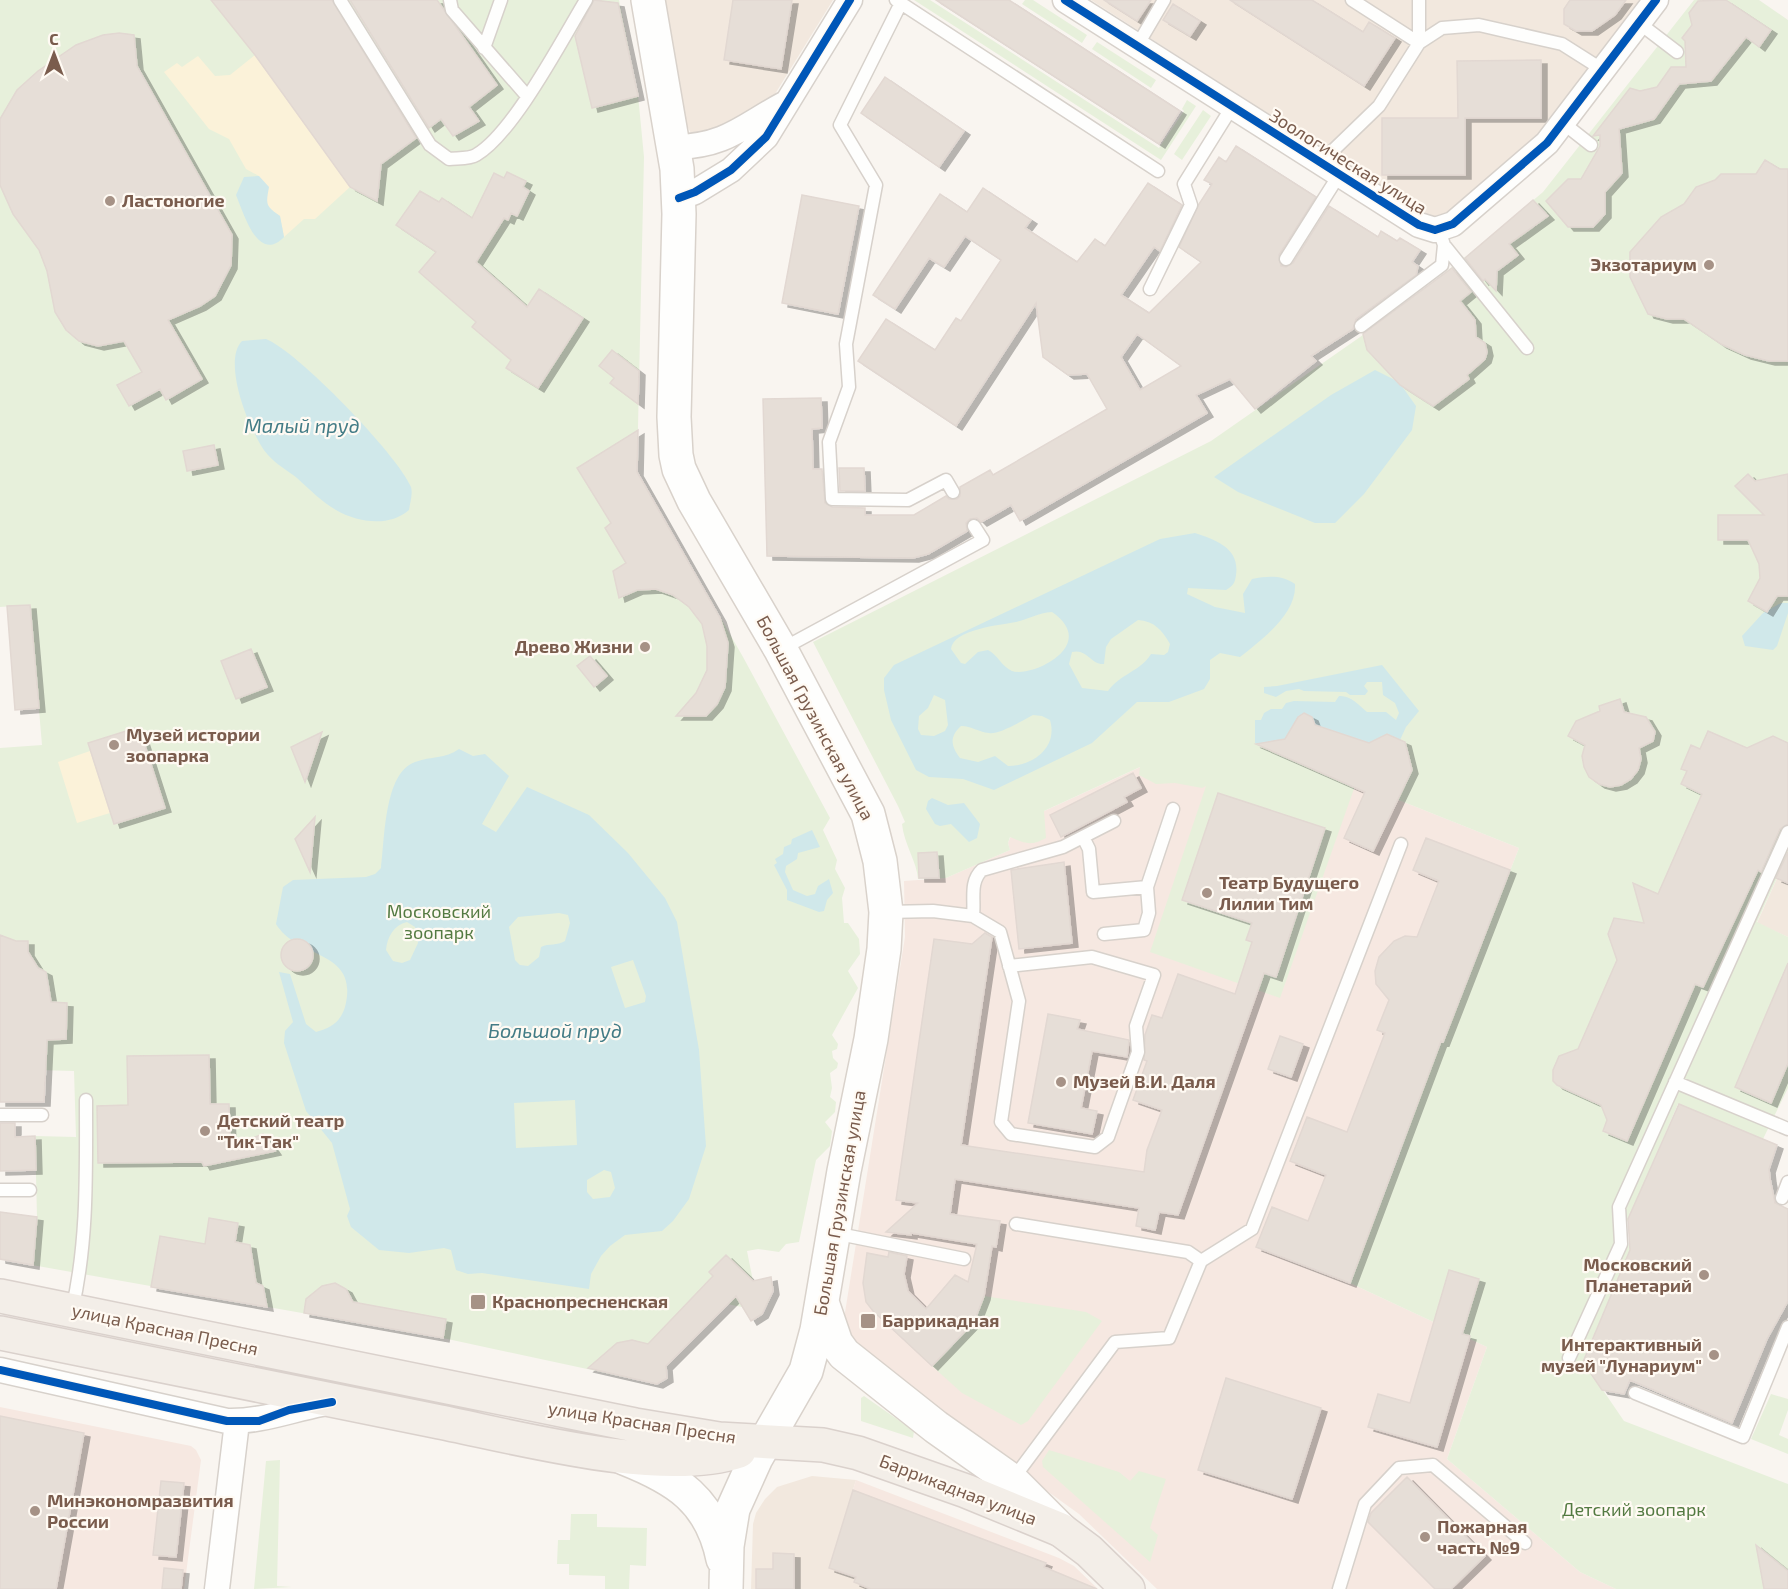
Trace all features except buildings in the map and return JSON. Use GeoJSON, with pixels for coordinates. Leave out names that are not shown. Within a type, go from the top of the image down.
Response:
{"type":"FeatureCollection","features":[{"type":"Feature","properties":{"kind":"main road","name":"Большая Грузинская улица"},"geometry":{"type":"LineString","coordinates":[[648,0],[675,147],[679,198],[674,417],[676,455],[685,483],[694,501],[781,650],[868,814],[880,861],[886,912],[884,949],[871,1039],[833,1233],[817,1330],[806,1371],[748,1472],[733,1509],[726,1582]]}},
{"type":"Feature","properties":{"kind":"main road","name":"улица Красная Пресня"},"geometry":{"type":"LineString","coordinates":[[0,1296],[635,1425],[719,1439],[766,1441]]}},
{"type":"Feature","properties":{"kind":"main road"},"geometry":{"type":"LineString","coordinates":[[821,1301],[836,1343],[844,1354],[936,1427],[1011,1480],[1061,1530]]}},
{"type":"Feature","properties":{"kind":"main road","name":"улица Красная Пресня"},"geometry":{"type":"LineString","coordinates":[[0,1333],[332,1402],[618,1456],[672,1459],[718,1458],[766,1441]]}},
{"type":"Feature","properties":{"kind":"main road","name":"Баррикадная улица"},"geometry":{"type":"LineString","coordinates":[[766,1441],[823,1445],[858,1453],[966,1491],[1061,1530],[1089,1551],[1128,1589]]}},
{"type":"Feature","properties":{"kind":"main road"},"geometry":{"type":"LineString","coordinates":[[618,1456],[671,1479],[696,1500],[713,1524],[726,1582]]}},
{"type":"Feature","properties":{"kind":"street"},"geometry":{"type":"LineString","coordinates":[[679,198],[713,182],[746,157],[766,137],[784,104],[850,0]]}},
{"type":"Feature","properties":{"kind":"street","name":"Зоологическая улица"},"geometry":{"type":"LineString","coordinates":[[1065,0],[1419,225],[1442,237],[1453,224],[1493,192],[1547,143],[1656,0]]}},
{"type":"Feature","properties":{"kind":"street"},"geometry":{"type":"LineString","coordinates":[[675,147],[702,146],[733,136],[784,104]]}},
{"type":"Feature","properties":{"kind":"street"},"geometry":{"type":"LineString","coordinates":[[0,1370],[201,1416],[237,1422],[259,1421],[289,1410],[332,1402]]}},
{"type":"Feature","properties":{"kind":"street"},"geometry":{"type":"LineString","coordinates":[[217,1589],[237,1422]]}},
{"type":"Feature","properties":{"kind":"lane"},"geometry":{"type":"LineString","coordinates":[[340,0],[430,145],[449,159],[475,156],[495,139],[527,96],[586,0]]}},
{"type":"Feature","properties":{"kind":"lane"},"geometry":{"type":"LineString","coordinates":[[450,0],[452,9],[527,96]]}},
{"type":"Feature","properties":{"kind":"lane"},"geometry":{"type":"LineString","coordinates":[[484,48],[501,0]]}},
{"type":"Feature","properties":{"kind":"lane"},"geometry":{"type":"LineString","coordinates":[[1137,46],[1164,0]]}},
{"type":"Feature","properties":{"kind":"lane"},"geometry":{"type":"LineString","coordinates":[[1352,0],[1419,43]]}},
{"type":"Feature","properties":{"kind":"lane"},"geometry":{"type":"LineString","coordinates":[[1419,0],[1419,43]]}},
{"type":"Feature","properties":{"kind":"lane"},"geometry":{"type":"LineString","coordinates":[[953,492],[946,480],[908,500],[832,499],[829,442],[849,387],[846,344],[876,185],[840,125],[899,2],[1158,171]]}},
{"type":"Feature","properties":{"kind":"lane"},"geometry":{"type":"LineString","coordinates":[[1639,23],[1677,52]]}},
{"type":"Feature","properties":{"kind":"lane"},"geometry":{"type":"LineString","coordinates":[[1286,259],[1330,169],[1379,106],[1419,43],[1442,28],[1479,25],[1562,44],[1603,70]]}},
{"type":"Feature","properties":{"kind":"lane"},"geometry":{"type":"LineString","coordinates":[[1150,289],[1191,205],[1184,184],[1233,107]]}},
{"type":"Feature","properties":{"kind":"lane"},"geometry":{"type":"LineString","coordinates":[[1563,123],[1591,145]]}},
{"type":"Feature","properties":{"kind":"lane"},"geometry":{"type":"LineString","coordinates":[[1361,326],[1442,265],[1442,237]]}},
{"type":"Feature","properties":{"kind":"lane"},"geometry":{"type":"LineString","coordinates":[[1442,237],[1527,348]]}},
{"type":"Feature","properties":{"kind":"lane"},"geometry":{"type":"LineString","coordinates":[[781,650],[983,540],[974,526]]}},
{"type":"Feature","properties":{"kind":"lane"},"geometry":{"type":"LineString","coordinates":[[1104,934],[1144,930],[1149,913],[1147,887],[1173,809]]}},
{"type":"Feature","properties":{"kind":"lane"},"geometry":{"type":"LineString","coordinates":[[973,916],[973,886],[975,876],[982,870],[1063,847],[1114,821]]}},
{"type":"Feature","properties":{"kind":"lane"},"geometry":{"type":"LineString","coordinates":[[1569,1358],[1621,1244],[1619,1207],[1788,832]]}},
{"type":"Feature","properties":{"kind":"lane"},"geometry":{"type":"LineString","coordinates":[[1083,837],[1089,849],[1093,892],[1147,887]]}},
{"type":"Feature","properties":{"kind":"lane"},"geometry":{"type":"LineString","coordinates":[[1011,1480],[1115,1342],[1169,1338],[1201,1261],[1252,1229],[1401,844]]}},
{"type":"Feature","properties":{"kind":"lane"},"geometry":{"type":"LineString","coordinates":[[886,912],[933,911],[973,916],[1000,932],[1019,1001],[1001,1122],[1011,1134],[1095,1147],[1108,1137],[1138,1053],[1136,1026],[1154,975],[1092,957],[1010,966]]}},
{"type":"Feature","properties":{"kind":"lane"},"geometry":{"type":"LineString","coordinates":[[1675,1082],[1788,1129]]}},
{"type":"Feature","properties":{"kind":"lane"},"geometry":{"type":"LineString","coordinates":[[72,1312],[81,1274],[86,1169],[86,1100]]}},
{"type":"Feature","properties":{"kind":"lane"},"geometry":{"type":"LineString","coordinates":[[0,1115],[42,1115]]}},
{"type":"Feature","properties":{"kind":"lane"},"geometry":{"type":"LineString","coordinates":[[1782,1198],[1788,1182]]}},
{"type":"Feature","properties":{"kind":"lane"},"geometry":{"type":"LineString","coordinates":[[0,1190],[30,1190]]}},
{"type":"Feature","properties":{"kind":"lane"},"geometry":{"type":"LineString","coordinates":[[1016,1224],[1188,1252],[1201,1261]]}},
{"type":"Feature","properties":{"kind":"lane"},"geometry":{"type":"LineString","coordinates":[[833,1233],[964,1259]]}},
{"type":"Feature","properties":{"kind":"lane"},"geometry":{"type":"LineString","coordinates":[[1635,1393],[1743,1437],[1788,1326]]}},
{"type":"Feature","properties":{"kind":"lane"},"geometry":{"type":"LineString","coordinates":[[1339,1589],[1365,1504],[1399,1468],[1433,1466],[1525,1543]]}},
{"type":"Feature","properties":{"kind":"shaded area"},"geometry":{"type":"Polygon","coordinates":[[[659,0],[833,0],[775,94],[756,115],[741,127],[692,135],[686,124],[659,0]]]}},
{"type":"Feature","properties":{"kind":"shaded area"},"geometry":{"type":"Polygon","coordinates":[[[1091,0],[1642,0],[1536,138],[1442,218],[1428,217],[1091,0]]]}},
{"type":"Feature","properties":{"kind":"shaded area"},"geometry":{"type":"Polygon","coordinates":[[[1219,731],[1220,744],[1356,783],[1519,848],[1443,1042],[1441,1041],[1350,1283],[1487,1347],[1447,1459],[1580,1572],[1616,1589],[1157,1589],[1079,1514],[868,1362],[843,1325],[905,937],[904,881],[946,878],[1010,850],[1008,843],[1016,824],[1219,731]]]}},
{"type":"Feature","properties":{"kind":"shaded area"},"geometry":{"type":"Polygon","coordinates":[[[1788,854],[1788,937],[1757,923],[1788,854]]]}},
{"type":"Feature","properties":{"kind":"shaded area"},"geometry":{"type":"Polygon","coordinates":[[[0,1407],[191,1446],[196,1450],[201,1460],[184,1589],[0,1589],[0,1407]]]}},
{"type":"Feature","properties":{"kind":"shaded area"},"geometry":{"type":"Polygon","coordinates":[[[812,1476],[856,1480],[829,1568],[856,1577],[871,1589],[751,1589],[753,1524],[756,1513],[777,1487],[812,1476]]]}},
{"type":"Feature","properties":{"kind":"shaded area"},"geometry":{"type":"Polygon","coordinates":[[[856,1480],[1059,1558],[1074,1566],[1098,1589],[871,1589],[854,1582],[855,1577],[829,1568],[856,1480]]]}},
{"type":"Feature","properties":{"kind":"green space","name":"Московский зоопарк"},"geometry":{"type":"Polygon","coordinates":[[[0,0],[619,0],[638,95],[644,157],[637,472],[743,657],[830,818],[823,830],[837,860],[835,869],[845,888],[842,898],[844,923],[848,923],[859,939],[860,954],[848,971],[858,988],[832,1035],[838,1044],[837,1049],[832,1051],[833,1058],[838,1063],[837,1068],[830,1073],[832,1088],[830,1097],[836,1102],[835,1112],[825,1122],[832,1131],[830,1146],[816,1160],[799,1242],[786,1244],[779,1252],[758,1249],[747,1251],[753,1281],[771,1277],[772,1291],[766,1308],[751,1321],[742,1307],[727,1304],[666,1366],[667,1378],[657,1384],[443,1338],[32,1265],[37,1217],[35,1136],[76,1137],[74,1071],[0,1069],[0,748],[42,745],[30,605],[0,607],[0,0]]]}},
{"type":"Feature","properties":{"kind":"green space"},"geometry":{"type":"Polygon","coordinates":[[[914,0],[930,0],[1159,148],[1184,111],[1182,109],[1187,100],[1196,106],[1161,160],[914,0]]]}},
{"type":"Feature","properties":{"kind":"green space"},"geometry":{"type":"Polygon","coordinates":[[[1025,0],[1033,0],[1087,35],[1082,43],[1022,4],[1025,0]]]}},
{"type":"Feature","properties":{"kind":"green space","name":"Детский зоопарк"},"geometry":{"type":"Polygon","coordinates":[[[1694,0],[1759,0],[1788,20],[1788,854],[1757,922],[1788,937],[1788,1088],[1763,1139],[1678,1104],[1624,1229],[1630,1250],[1583,1361],[1624,1421],[1788,1484],[1788,1589],[1616,1589],[1580,1572],[1447,1459],[1487,1347],[1350,1283],[1400,1153],[1393,1150],[1441,1041],[1443,1042],[1519,848],[1356,783],[1280,998],[1150,952],[1206,786],[1202,788],[1175,783],[1156,784],[1139,775],[1140,767],[1044,811],[1046,838],[1028,843],[1010,837],[1008,843],[1010,850],[946,878],[918,879],[903,831],[902,824],[905,822],[898,806],[813,642],[1211,441],[1363,335],[1469,254],[1543,192],[1694,0]]]}},
{"type":"Feature","properties":{"kind":"green space"},"geometry":{"type":"Polygon","coordinates":[[[1097,42],[1156,80],[1151,88],[1092,49],[1097,42]]]}},
{"type":"Feature","properties":{"kind":"green space"},"geometry":{"type":"Polygon","coordinates":[[[1203,110],[1211,116],[1182,160],[1174,154],[1203,110]]]}},
{"type":"Feature","properties":{"kind":"green space"},"geometry":{"type":"Polygon","coordinates":[[[984,1296],[1086,1312],[1102,1321],[1028,1421],[1021,1425],[962,1393],[932,1366],[974,1322],[984,1296]]]}},
{"type":"Feature","properties":{"kind":"green space"},"geometry":{"type":"Polygon","coordinates":[[[1771,1394],[1788,1399],[1788,1410],[1779,1435],[1788,1439],[1788,1454],[1751,1439],[1771,1394]]]}},
{"type":"Feature","properties":{"kind":"green space"},"geometry":{"type":"Polygon","coordinates":[[[864,1396],[914,1431],[913,1438],[861,1421],[861,1398],[864,1396]]]}},
{"type":"Feature","properties":{"kind":"green space"},"geometry":{"type":"Polygon","coordinates":[[[1049,1450],[1119,1472],[1130,1481],[1139,1471],[1166,1479],[1150,1528],[1158,1535],[1150,1562],[1043,1467],[1042,1461],[1049,1450]]]}},
{"type":"Feature","properties":{"kind":"green space"},"geometry":{"type":"Polygon","coordinates":[[[280,1460],[277,1586],[292,1587],[254,1589],[266,1461],[280,1460]]]}},
{"type":"Feature","properties":{"kind":"green space"},"geometry":{"type":"Polygon","coordinates":[[[571,1514],[597,1514],[597,1527],[647,1528],[646,1566],[630,1565],[629,1589],[605,1589],[605,1576],[569,1575],[569,1564],[557,1564],[558,1540],[570,1540],[571,1514]]]}},
{"type":"Feature","properties":{"kind":"sand"},"geometry":{"type":"Polygon","coordinates":[[[255,55],[350,187],[315,219],[304,219],[284,237],[280,216],[267,208],[264,201],[267,194],[259,176],[246,169],[229,139],[209,129],[164,72],[177,63],[182,67],[198,56],[215,76],[230,75],[255,55]]]}},
{"type":"Feature","properties":{"kind":"sand"},"geometry":{"type":"Polygon","coordinates":[[[90,751],[110,813],[77,823],[58,762],[90,751]]]}},
{"type":"Feature","properties":{"kind":"water"},"geometry":{"type":"Polygon","coordinates":[[[259,176],[269,187],[267,201],[269,207],[280,216],[284,237],[275,244],[259,241],[248,224],[236,195],[244,177],[259,176]]]}},
{"type":"Feature","properties":{"kind":"water","name":"Малый пруд"},"geometry":{"type":"Polygon","coordinates":[[[266,339],[281,347],[300,363],[368,429],[411,487],[409,510],[393,519],[383,521],[354,518],[326,503],[268,455],[261,446],[247,416],[241,399],[235,365],[236,351],[242,341],[266,339]]]}},
{"type":"Feature","properties":{"kind":"water"},"geometry":{"type":"Polygon","coordinates":[[[1375,370],[1399,382],[1416,406],[1412,430],[1364,494],[1335,523],[1315,523],[1238,492],[1214,477],[1331,395],[1375,370]]]}},
{"type":"Feature","properties":{"kind":"water"},"geometry":{"type":"Polygon","coordinates":[[[1195,533],[1225,546],[1234,558],[1236,575],[1230,587],[1226,590],[1188,588],[1187,594],[1215,607],[1245,613],[1243,594],[1252,579],[1275,577],[1295,584],[1290,606],[1276,625],[1240,657],[1220,653],[1210,660],[1210,679],[1204,689],[1169,702],[1137,702],[1092,743],[994,790],[963,779],[929,777],[916,770],[891,720],[884,690],[884,678],[894,665],[1160,539],[1195,533]],[[1052,612],[968,632],[954,642],[951,649],[961,663],[965,664],[978,652],[988,650],[1012,671],[1021,672],[1046,664],[1066,647],[1069,636],[1065,624],[1052,612]],[[1138,620],[1111,639],[1106,647],[1104,664],[1096,662],[1082,652],[1072,652],[1069,664],[1082,688],[1108,691],[1118,680],[1142,665],[1151,654],[1164,655],[1168,652],[1170,644],[1157,627],[1149,622],[1138,620]],[[934,695],[928,708],[919,716],[918,729],[921,735],[934,736],[945,731],[948,725],[945,700],[934,695]],[[1033,715],[1005,730],[993,733],[961,726],[953,738],[955,749],[960,758],[978,762],[995,756],[1008,766],[1018,765],[1035,759],[1042,753],[1052,730],[1050,720],[1033,715]]]}},
{"type":"Feature","properties":{"kind":"water"},"geometry":{"type":"Polygon","coordinates":[[[1781,603],[1788,603],[1788,613],[1777,646],[1773,650],[1745,646],[1742,636],[1763,613],[1781,603]]]}},
{"type":"Feature","properties":{"kind":"water"},"geometry":{"type":"Polygon","coordinates":[[[1382,665],[1419,711],[1406,727],[1400,740],[1387,734],[1369,743],[1315,725],[1312,717],[1304,714],[1285,739],[1266,748],[1255,743],[1255,720],[1261,720],[1264,713],[1271,709],[1282,709],[1286,703],[1294,701],[1335,702],[1339,696],[1343,696],[1354,701],[1367,712],[1386,712],[1396,720],[1399,713],[1395,703],[1383,695],[1382,682],[1367,682],[1364,686],[1368,691],[1365,695],[1299,689],[1286,691],[1276,697],[1264,693],[1264,687],[1382,665]]]}},
{"type":"Feature","properties":{"kind":"water","name":"Большой пруд"},"geometry":{"type":"Polygon","coordinates":[[[459,749],[473,756],[485,754],[509,776],[482,824],[496,832],[527,787],[589,815],[628,853],[665,898],[677,922],[699,1050],[706,1146],[689,1199],[673,1221],[662,1231],[625,1235],[610,1246],[601,1256],[591,1274],[589,1289],[482,1273],[468,1274],[456,1270],[451,1250],[444,1248],[409,1253],[379,1250],[351,1227],[347,1216],[350,1209],[332,1143],[306,1111],[284,1043],[285,1031],[293,1022],[279,972],[290,974],[306,1024],[316,1032],[330,1027],[340,1017],[345,1007],[347,988],[344,975],[336,965],[286,936],[276,924],[283,887],[293,880],[366,877],[375,874],[381,868],[385,824],[397,779],[405,768],[415,762],[459,749]],[[559,913],[518,917],[509,927],[515,960],[520,965],[528,966],[539,957],[541,947],[565,941],[570,923],[568,915],[559,913]],[[407,922],[392,932],[386,950],[393,961],[402,963],[410,960],[418,943],[415,927],[407,922]],[[633,960],[611,967],[625,1008],[645,1002],[646,996],[633,960]],[[575,1100],[514,1103],[516,1148],[577,1145],[575,1100]],[[604,1170],[587,1180],[587,1192],[593,1199],[610,1197],[615,1188],[611,1172],[604,1170]]]}},
{"type":"Feature","properties":{"kind":"water"},"geometry":{"type":"Polygon","coordinates":[[[932,798],[948,805],[964,803],[980,824],[977,838],[969,842],[951,824],[940,826],[935,824],[926,809],[928,801],[932,798]]]}},
{"type":"Feature","properties":{"kind":"water"},"geometry":{"type":"Polygon","coordinates":[[[812,830],[820,847],[798,853],[797,859],[786,866],[785,872],[793,890],[807,896],[815,894],[818,886],[829,879],[833,893],[827,900],[824,911],[819,912],[787,900],[787,890],[774,865],[777,863],[775,859],[783,854],[784,847],[791,844],[792,839],[812,830]]]}},
{"type":"Feature","properties":{"kind":"cycle path"},"geometry":{"type":"LineString","coordinates":[[679,198],[695,192],[731,170],[766,137],[850,0]]}},
{"type":"Feature","properties":{"kind":"cycle path"},"geometry":{"type":"LineString","coordinates":[[1065,0],[1419,225],[1435,230],[1453,224],[1547,143],[1656,0]]}},
{"type":"Feature","properties":{"kind":"cycle path"},"geometry":{"type":"LineString","coordinates":[[0,1370],[227,1421],[259,1421],[289,1410],[332,1402]]}},
{"type":"Feature","properties":{"kind":"place","name":"Ластоногие"},"geometry":{"type":"Point","coordinates":[110,201]}},
{"type":"Feature","properties":{"kind":"place","name":"Экзотариум"},"geometry":{"type":"Point","coordinates":[1709,265]}},
{"type":"Feature","properties":{"kind":"place","name":"Древо Жизни"},"geometry":{"type":"Point","coordinates":[645,647]}},
{"type":"Feature","properties":{"kind":"place","name":"Музей истории зоопарка"},"geometry":{"type":"Point","coordinates":[114,745]}},
{"type":"Feature","properties":{"kind":"place","name":"Театр Будущего Лилии Тим"},"geometry":{"type":"Point","coordinates":[1207,893]}},
{"type":"Feature","properties":{"kind":"place","name":"Музей В.И. Даля"},"geometry":{"type":"Point","coordinates":[1061,1082]}},
{"type":"Feature","properties":{"kind":"place","name":"Детский театр \"Тик-Так\""},"geometry":{"type":"Point","coordinates":[205,1131]}},
{"type":"Feature","properties":{"kind":"place","name":"Московский Планетарий"},"geometry":{"type":"Point","coordinates":[1704,1275]}},
{"type":"Feature","properties":{"kind":"place","name":"Краснопресненская"},"geometry":{"type":"Point","coordinates":[478,1302]}},
{"type":"Feature","properties":{"kind":"place","name":"Баррикадная"},"geometry":{"type":"Point","coordinates":[868,1321]}},
{"type":"Feature","properties":{"kind":"place","name":"Интерактивный музей \"Лунариум\""},"geometry":{"type":"Point","coordinates":[1714,1355]}},
{"type":"Feature","properties":{"kind":"place","name":"Минэкономразвития России"},"geometry":{"type":"Point","coordinates":[35,1511]}},
{"type":"Feature","properties":{"kind":"place","name":"Пожарная часть №9"},"geometry":{"type":"Point","coordinates":[1425,1537]}}]}
